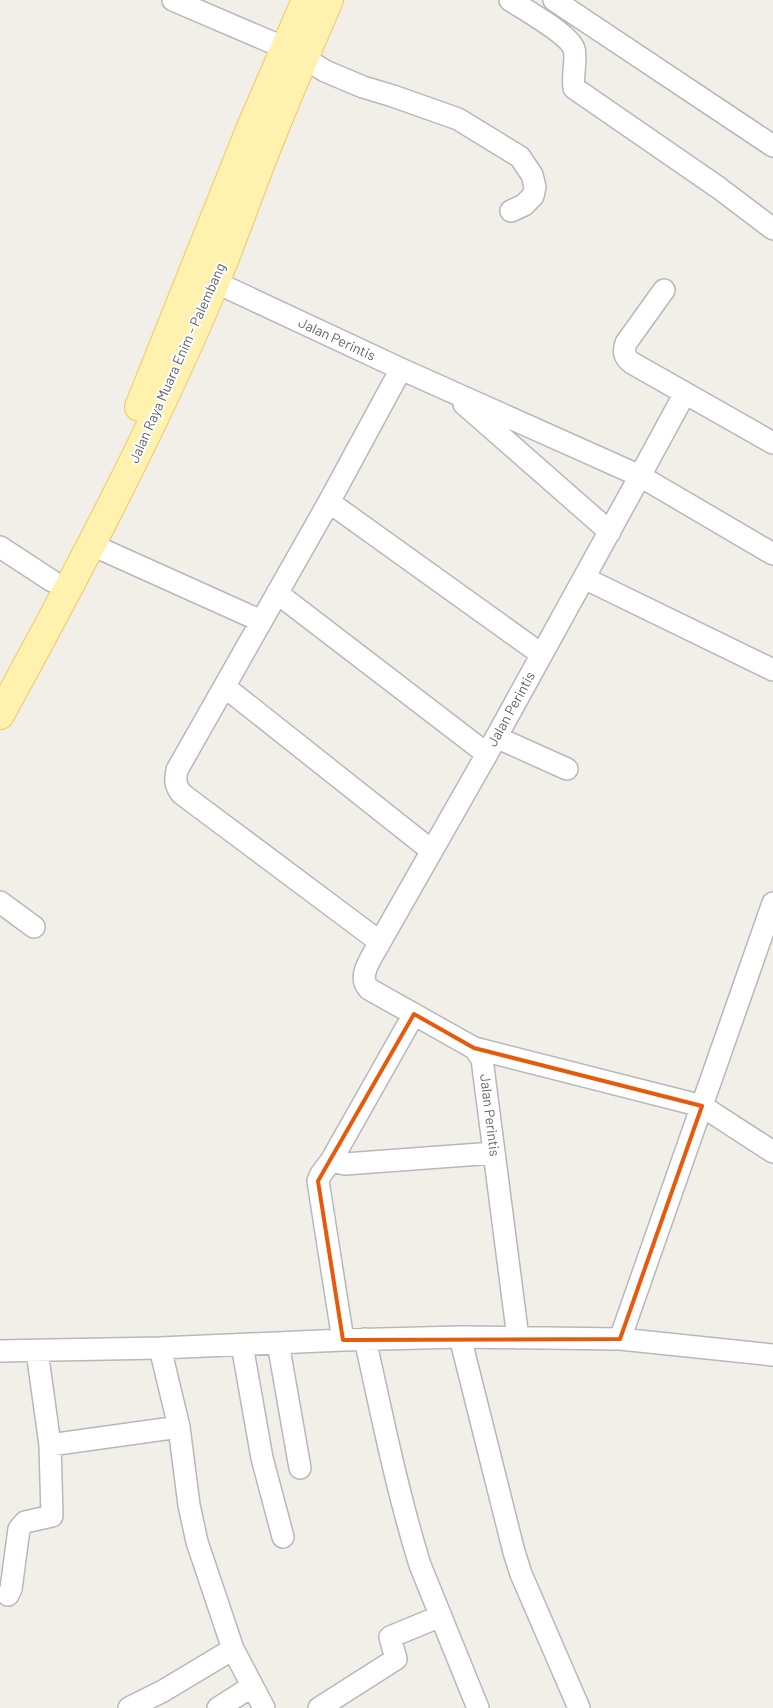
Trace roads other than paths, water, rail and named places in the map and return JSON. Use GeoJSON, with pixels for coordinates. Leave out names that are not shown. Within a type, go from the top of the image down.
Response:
{"type":"FeatureCollection","features":[{"type":"Feature","properties":{"kind":"main road","name":"Jalan Raya Muara Enim - Palembang"},"geometry":{"type":"LineString","coordinates":[[0,675],[52,582],[272,133],[295,53],[306,0]]}},
{"type":"Feature","properties":{"kind":"main road","name":"Jalan Raya Muara Enim - Palembang"},"geometry":{"type":"LineString","coordinates":[[295,53],[329,0]]}},
{"type":"Feature","properties":{"kind":"main road","name":"Jalan Raya Muara Enim - Palembang"},"geometry":{"type":"LineString","coordinates":[[0,715],[137,454],[215,282],[217,242]]}},
{"type":"Feature","properties":{"kind":"street"},"geometry":{"type":"LineString","coordinates":[[173,0],[295,53],[325,71],[363,87],[458,119],[520,157],[532,175],[533,196],[524,204],[511,211]]}},
{"type":"Feature","properties":{"kind":"street"},"geometry":{"type":"LineString","coordinates":[[510,0],[566,37],[575,50],[574,88],[719,188],[773,229]]}},
{"type":"Feature","properties":{"kind":"street"},"geometry":{"type":"LineString","coordinates":[[554,0],[773,146]]}},
{"type":"Feature","properties":{"kind":"street","name":"Jalan Perintis"},"geometry":{"type":"LineString","coordinates":[[215,282],[401,369],[640,476],[364,972],[366,986],[474,1048],[484,1067],[518,1338]]}},
{"type":"Feature","properties":{"kind":"street"},"geometry":{"type":"LineString","coordinates":[[664,290],[626,343],[623,351],[626,358],[773,443]]}},
{"type":"Feature","properties":{"kind":"street"},"geometry":{"type":"LineString","coordinates":[[380,942],[179,791],[175,779],[177,770],[329,502],[401,369]]}},
{"type":"Feature","properties":{"kind":"street"},"geometry":{"type":"LineString","coordinates":[[448,390],[610,532]]}},
{"type":"Feature","properties":{"kind":"street"},"geometry":{"type":"LineString","coordinates":[[685,393],[640,476],[773,554]]}},
{"type":"Feature","properties":{"kind":"street"},"geometry":{"type":"LineString","coordinates":[[329,502],[541,654]]}},
{"type":"Feature","properties":{"kind":"street"},"geometry":{"type":"LineString","coordinates":[[90,544],[261,621]]}},
{"type":"Feature","properties":{"kind":"street"},"geometry":{"type":"LineString","coordinates":[[0,547],[52,582]]}},
{"type":"Feature","properties":{"kind":"street"},"geometry":{"type":"LineString","coordinates":[[584,578],[773,670]]}},
{"type":"Feature","properties":{"kind":"street"},"geometry":{"type":"LineString","coordinates":[[277,593],[491,746],[566,769]]}},
{"type":"Feature","properties":{"kind":"street"},"geometry":{"type":"LineString","coordinates":[[225,687],[432,852]]}},
{"type":"Feature","properties":{"kind":"street"},"geometry":{"type":"LineString","coordinates":[[0,902],[34,926]]}},
{"type":"Feature","properties":{"kind":"street"},"geometry":{"type":"LineString","coordinates":[[620,1340],[773,903]]}},
{"type":"Feature","properties":{"kind":"street"},"geometry":{"type":"LineString","coordinates":[[343,1340],[318,1186],[321,1174],[331,1162],[414,1014]]}},
{"type":"Feature","properties":{"kind":"street"},"geometry":{"type":"LineString","coordinates":[[474,1048],[702,1106],[773,1152]]}},
{"type":"Feature","properties":{"kind":"street"},"geometry":{"type":"LineString","coordinates":[[331,1162],[345,1164],[494,1153]]}},
{"type":"Feature","properties":{"kind":"street"},"geometry":{"type":"LineString","coordinates":[[0,1351],[160,1348],[460,1337],[620,1340],[773,1355]]}},
{"type":"Feature","properties":{"kind":"street"},"geometry":{"type":"LineString","coordinates":[[460,1337],[519,1567],[579,1708]]}},
{"type":"Feature","properties":{"kind":"street"},"geometry":{"type":"LineString","coordinates":[[365,1339],[410,1532],[420,1565],[478,1708]]}},
{"type":"Feature","properties":{"kind":"street"},"geometry":{"type":"LineString","coordinates":[[278,1343],[300,1468]]}},
{"type":"Feature","properties":{"kind":"street"},"geometry":{"type":"LineString","coordinates":[[242,1345],[262,1458],[283,1537]]}},
{"type":"Feature","properties":{"kind":"street"},"geometry":{"type":"LineString","coordinates":[[160,1348],[179,1427],[189,1505],[197,1542],[233,1649],[251,1687],[264,1708]]}},
{"type":"Feature","properties":{"kind":"street"},"geometry":{"type":"LineString","coordinates":[[8,1595],[12,1583],[19,1529],[25,1522],[52,1516],[50,1445],[38,1351]]}},
{"type":"Feature","properties":{"kind":"street"},"geometry":{"type":"LineString","coordinates":[[50,1445],[179,1427]]}},
{"type":"Feature","properties":{"kind":"street"},"geometry":{"type":"LineString","coordinates":[[319,1708],[396,1659],[390,1637],[440,1616]]}},
{"type":"Feature","properties":{"kind":"street"},"geometry":{"type":"LineString","coordinates":[[129,1708],[163,1691],[233,1649]]}},
{"type":"Feature","properties":{"kind":"street"},"geometry":{"type":"LineString","coordinates":[[218,1708],[251,1687]]}}]}
